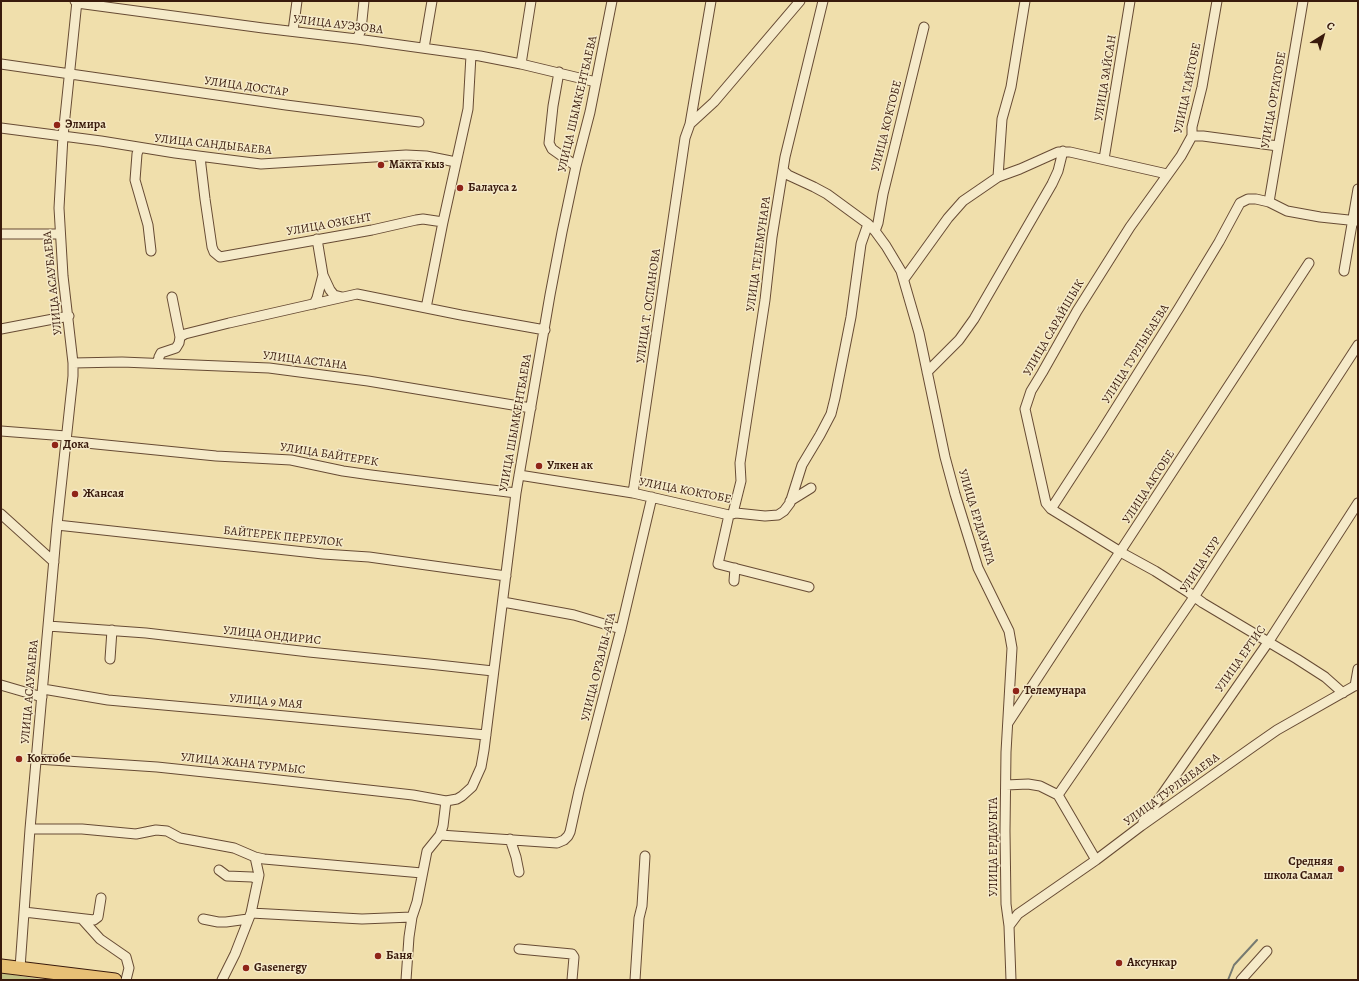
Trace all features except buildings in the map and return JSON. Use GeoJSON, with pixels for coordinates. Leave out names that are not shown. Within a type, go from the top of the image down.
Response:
{"type":"FeatureCollection","features":[{"type":"Feature","properties":{"kind":"highway"},"geometry":{"type":"LineString","coordinates":[[1,966],[115,980]]}},
{"type":"Feature","properties":{"kind":"street"},"geometry":{"type":"LineString","coordinates":[[293,31],[297,1]]}},
{"type":"Feature","properties":{"kind":"street"},"geometry":{"type":"LineString","coordinates":[[357,39],[361,30],[364,1]]}},
{"type":"Feature","properties":{"kind":"street"},"geometry":{"type":"LineString","coordinates":[[424,48],[432,1]]}},
{"type":"Feature","properties":{"kind":"street"},"geometry":{"type":"LineString","coordinates":[[521,64],[531,1]]}},
{"type":"Feature","properties":{"kind":"street","name":"УЛИЦА ШЫМКЕНТБАЕВА"},"geometry":{"type":"LineString","coordinates":[[446,801],[457,799],[467,792],[472,787],[481,767],[516,492],[562,232],[576,166],[584,139],[612,1]]}},
{"type":"Feature","properties":{"kind":"street","name":"УЛИЦА Т. ОСПАНОВА"},"geometry":{"type":"LineString","coordinates":[[633,493],[685,138],[690,124],[711,1]]}},
{"type":"Feature","properties":{"kind":"street"},"geometry":{"type":"LineString","coordinates":[[690,124],[714,102],[800,1]]}},
{"type":"Feature","properties":{"kind":"street","name":"УЛИЦА ТЕЛЕМУНАРА"},"geometry":{"type":"LineString","coordinates":[[734,568],[718,564],[741,481],[740,463],[772,237],[785,157],[823,1]]}},
{"type":"Feature","properties":{"kind":"street"},"geometry":{"type":"LineString","coordinates":[[998,177],[1002,119],[1011,87],[1025,1]]}},
{"type":"Feature","properties":{"kind":"street","name":"УЛИЦА ЗАЙСАН"},"geometry":{"type":"LineString","coordinates":[[1104,159],[1130,1]]}},
{"type":"Feature","properties":{"kind":"street","name":"УЛИЦА ТАЙТОБЕ"},"geometry":{"type":"LineString","coordinates":[[1167,174],[1181,156],[1192,136],[1192,127],[1202,87],[1217,1]]}},
{"type":"Feature","properties":{"kind":"street","name":"УЛИЦА ОРТАТОБЕ"},"geometry":{"type":"LineString","coordinates":[[1269,202],[1278,146],[1284,124],[1303,1]]}},
{"type":"Feature","properties":{"kind":"street","name":"УЛИЦА АУЭЗОВА"},"geometry":{"type":"LineString","coordinates":[[77,2],[471,55],[559,72],[596,82]]}},
{"type":"Feature","properties":{"kind":"street","name":"УЛИЦА АСАУБАЕВА"},"geometry":{"type":"LineString","coordinates":[[20,968],[30,829],[57,525],[73,376],[59,208],[63,136],[77,2]]}},
{"type":"Feature","properties":{"kind":"street","name":"УЛИЦА КОКТОБЕ"},"geometry":{"type":"LineString","coordinates":[[875,231],[924,27]]}},
{"type":"Feature","properties":{"kind":"street"},"geometry":{"type":"LineString","coordinates":[[426,308],[442,222],[468,109],[471,55]]}},
{"type":"Feature","properties":{"kind":"street","name":"УЛИЦА ДОСТАР"},"geometry":{"type":"LineString","coordinates":[[1,64],[312,109],[420,122]]}},
{"type":"Feature","properties":{"kind":"street"},"geometry":{"type":"LineString","coordinates":[[559,72],[549,143],[552,149],[576,166]]}},
{"type":"Feature","properties":{"kind":"street","name":"УЛИЦА САНДЫБАЕВА"},"geometry":{"type":"LineString","coordinates":[[1,128],[200,157],[261,164],[406,155],[426,156],[456,162]]}},
{"type":"Feature","properties":{"kind":"street"},"geometry":{"type":"LineString","coordinates":[[1192,136],[1203,136],[1278,146]]}},
{"type":"Feature","properties":{"kind":"street"},"geometry":{"type":"LineString","coordinates":[[138,148],[135,180],[148,225],[151,251]]}},
{"type":"Feature","properties":{"kind":"street"},"geometry":{"type":"LineString","coordinates":[[927,372],[959,340],[974,319],[1052,184],[1058,171],[1063,151]]}},
{"type":"Feature","properties":{"kind":"street"},"geometry":{"type":"LineString","coordinates":[[904,279],[948,218],[963,201],[998,177],[1058,152],[1070,152],[1167,174]]}},
{"type":"Feature","properties":{"kind":"street","name":"УЛИЦА ОЗКЕНТ"},"geometry":{"type":"LineString","coordinates":[[200,157],[212,247],[214,252],[220,257],[372,230],[416,220],[423,219],[442,222]]}},
{"type":"Feature","properties":{"kind":"street","name":"УЛИЦА ЕРДАУЫТА"},"geometry":{"type":"LineString","coordinates":[[783,170],[788,175],[814,186],[827,194],[868,224],[875,231],[897,262],[904,279],[919,333],[945,457],[964,524],[978,568],[1009,631],[1012,648],[1006,784],[1006,904],[1009,926],[1010,980]]}},
{"type":"Feature","properties":{"kind":"street","name":"УЛИЦА САРАЙШЫК"},"geometry":{"type":"LineString","coordinates":[[1051,509],[1046,503],[1038,470],[1025,409],[1027,400],[1077,311],[1130,227],[1167,174]]}},
{"type":"Feature","properties":{"kind":"street"},"geometry":{"type":"LineString","coordinates":[[1344,271],[1355,220],[1358,189]]}},
{"type":"Feature","properties":{"kind":"street","name":"УЛИЦА ТУРЛЫБАЕВА"},"geometry":{"type":"LineString","coordinates":[[1051,509],[1145,362],[1219,242],[1240,203],[1248,199],[1269,202]]}},
{"type":"Feature","properties":{"kind":"street"},"geometry":{"type":"LineString","coordinates":[[1269,202],[1287,211],[1320,217],[1355,220]]}},
{"type":"Feature","properties":{"kind":"street","name":"УЛИЦА КОКТОБЕ"},"geometry":{"type":"LineString","coordinates":[[519,475],[633,493],[731,514],[765,516],[778,515],[784,511],[790,501],[802,465],[831,414],[836,398],[851,317],[861,244],[868,224]]}},
{"type":"Feature","properties":{"kind":"street"},"geometry":{"type":"LineString","coordinates":[[1,234],[60,234]]}},
{"type":"Feature","properties":{"kind":"street"},"geometry":{"type":"LineString","coordinates":[[317,239],[324,275],[332,293],[342,298]]}},
{"type":"Feature","properties":{"kind":"street","name":"УЛИЦА АКТОБЕ"},"geometry":{"type":"LineString","coordinates":[[1008,723],[1309,263]]}},
{"type":"Feature","properties":{"kind":"street"},"geometry":{"type":"LineString","coordinates":[[314,304],[324,275]]}},
{"type":"Feature","properties":{"kind":"street"},"geometry":{"type":"LineString","coordinates":[[180,337],[185,334],[356,294],[545,330]]}},
{"type":"Feature","properties":{"kind":"street"},"geometry":{"type":"LineString","coordinates":[[158,363],[161,353],[178,346],[180,337],[172,297]]}},
{"type":"Feature","properties":{"kind":"street"},"geometry":{"type":"LineString","coordinates":[[1,329],[68,316]]}},
{"type":"Feature","properties":{"kind":"street","name":"УЛИЦА НУР"},"geometry":{"type":"LineString","coordinates":[[1058,795],[1194,597],[1358,345]]}},
{"type":"Feature","properties":{"kind":"street","name":"УЛИЦА АСТАНА"},"geometry":{"type":"LineString","coordinates":[[73,363],[102,361],[269,368],[531,408]]}},
{"type":"Feature","properties":{"kind":"street","name":"УЛИЦА БАЙТЕРЕК"},"geometry":{"type":"LineString","coordinates":[[1,431],[216,456],[291,460],[343,471],[371,475],[516,492]]}},
{"type":"Feature","properties":{"kind":"street"},"geometry":{"type":"LineString","coordinates":[[790,501],[811,488]]}},
{"type":"Feature","properties":{"kind":"street","name":"УЛИЦА ОРЗАЛЫ-АТА"},"geometry":{"type":"LineString","coordinates":[[510,839],[557,843],[564,840],[570,832],[579,791],[621,629],[652,497]]}},
{"type":"Feature","properties":{"kind":"street","name":"УЛИЦА ЕРТИС"},"geometry":{"type":"LineString","coordinates":[[1141,826],[1269,642],[1358,503]]}},
{"type":"Feature","properties":{"kind":"street"},"geometry":{"type":"LineString","coordinates":[[1051,509],[1155,571],[1194,597],[1325,677],[1343,693]]}},
{"type":"Feature","properties":{"kind":"street"},"geometry":{"type":"LineString","coordinates":[[1,514],[54,562]]}},
{"type":"Feature","properties":{"kind":"street","name":"БАЙТЕРЕК ПЕРЕУЛОК"},"geometry":{"type":"LineString","coordinates":[[57,525],[315,553],[369,557],[506,576]]}},
{"type":"Feature","properties":{"kind":"street"},"geometry":{"type":"LineString","coordinates":[[734,581],[734,568],[809,587]]}},
{"type":"Feature","properties":{"kind":"street"},"geometry":{"type":"LineString","coordinates":[[503,602],[567,614],[621,629]]}},
{"type":"Feature","properties":{"kind":"street","name":"УЛИЦА ОНДИРИС"},"geometry":{"type":"LineString","coordinates":[[48,626],[112,630],[493,671]]}},
{"type":"Feature","properties":{"kind":"street"},"geometry":{"type":"LineString","coordinates":[[110,659],[112,630]]}},
{"type":"Feature","properties":{"kind":"street"},"geometry":{"type":"LineString","coordinates":[[1356,685],[1358,669]]}},
{"type":"Feature","properties":{"kind":"street","name":"УЛИЦА 9 МАЯ"},"geometry":{"type":"LineString","coordinates":[[1,685],[43,693],[108,700],[486,735]]}},
{"type":"Feature","properties":{"kind":"street","name":"УЛИЦА ТУРЛЫБАЕВА"},"geometry":{"type":"LineString","coordinates":[[1009,926],[1018,914],[1277,730],[1356,685]]}},
{"type":"Feature","properties":{"kind":"street","name":"УЛИЦА ЖАНА ТУРМЫС"},"geometry":{"type":"LineString","coordinates":[[37,759],[157,767],[413,795],[446,801]]}},
{"type":"Feature","properties":{"kind":"street"},"geometry":{"type":"LineString","coordinates":[[1006,784],[1028,784],[1040,786],[1051,790],[1058,795],[1096,860]]}},
{"type":"Feature","properties":{"kind":"street"},"geometry":{"type":"LineString","coordinates":[[406,980],[412,917],[417,902],[427,851],[440,834],[443,826],[446,801]]}},
{"type":"Feature","properties":{"kind":"street"},"geometry":{"type":"LineString","coordinates":[[30,829],[82,829],[136,834],[156,830],[164,831],[176,836],[234,848],[255,858],[422,873]]}},
{"type":"Feature","properties":{"kind":"street"},"geometry":{"type":"LineString","coordinates":[[440,834],[510,839],[519,872]]}},
{"type":"Feature","properties":{"kind":"street"},"geometry":{"type":"LineString","coordinates":[[635,980],[645,856]]}},
{"type":"Feature","properties":{"kind":"street"},"geometry":{"type":"LineString","coordinates":[[255,858],[259,877]]}},
{"type":"Feature","properties":{"kind":"street"},"geometry":{"type":"LineString","coordinates":[[222,980],[235,954],[249,916],[259,877],[267,865],[276,861]]}},
{"type":"Feature","properties":{"kind":"street"},"geometry":{"type":"LineString","coordinates":[[219,870],[227,876],[259,877]]}},
{"type":"Feature","properties":{"kind":"street"},"geometry":{"type":"LineString","coordinates":[[24,912],[90,920],[97,919],[100,912],[101,898]]}},
{"type":"Feature","properties":{"kind":"street"},"geometry":{"type":"LineString","coordinates":[[204,919],[226,922],[249,916],[362,919],[412,917]]}},
{"type":"Feature","properties":{"kind":"street"},"geometry":{"type":"LineString","coordinates":[[82,919],[100,939],[126,957],[129,968],[126,980]]}},
{"type":"Feature","properties":{"kind":"street"},"geometry":{"type":"LineString","coordinates":[[519,949],[572,954],[574,956],[572,980]]}},
{"type":"Feature","properties":{"kind":"street"},"geometry":{"type":"LineString","coordinates":[[1241,980],[1267,951]]}},
{"type":"Feature","properties":{"kind":"shaded area"},"geometry":{"type":"Polygon","coordinates":[[[1,973],[45,980],[1,980],[1,973]]]}},
{"type":"Feature","properties":{"kind":"waterway"},"geometry":{"type":"LineString","coordinates":[[1228,980],[1234,965],[1257,940]]}},
{"type":"Feature","properties":{"kind":"place","name":"Элмира"},"geometry":{"type":"Point","coordinates":[57,125]}},
{"type":"Feature","properties":{"kind":"place","name":"Макта кыз"},"geometry":{"type":"Point","coordinates":[381,165]}},
{"type":"Feature","properties":{"kind":"place","name":"Балауса 2"},"geometry":{"type":"Point","coordinates":[460,188]}},
{"type":"Feature","properties":{"kind":"place","name":"Дока"},"geometry":{"type":"Point","coordinates":[55,445]}},
{"type":"Feature","properties":{"kind":"place","name":"Улкен ак"},"geometry":{"type":"Point","coordinates":[539,466]}},
{"type":"Feature","properties":{"kind":"place","name":"Жансая"},"geometry":{"type":"Point","coordinates":[75,494]}},
{"type":"Feature","properties":{"kind":"place","name":"Телемунара"},"geometry":{"type":"Point","coordinates":[1016,691]}},
{"type":"Feature","properties":{"kind":"place","name":"Коктобе"},"geometry":{"type":"Point","coordinates":[19,759]}},
{"type":"Feature","properties":{"kind":"place","name":"Средняя школа Самал"},"geometry":{"type":"Point","coordinates":[1341,869]}},
{"type":"Feature","properties":{"kind":"place","name":"Баня"},"geometry":{"type":"Point","coordinates":[378,956]}},
{"type":"Feature","properties":{"kind":"place","name":"Аксункар"},"geometry":{"type":"Point","coordinates":[1119,963]}},
{"type":"Feature","properties":{"kind":"place","name":"Gasenergy"},"geometry":{"type":"Point","coordinates":[246,968]}}]}
